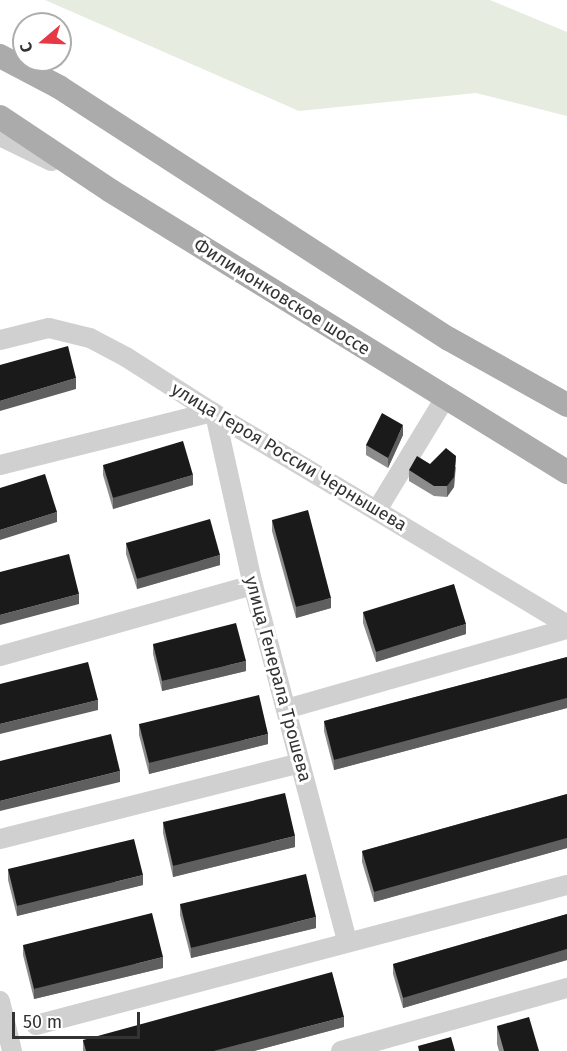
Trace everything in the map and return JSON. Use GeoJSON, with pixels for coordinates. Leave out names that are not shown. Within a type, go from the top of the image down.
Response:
{"type":"FeatureCollection","features":[{"type":"Feature","properties":{"kind":"main road"},"geometry":{"type":"LineString","coordinates":[[0,56],[58,87],[449,339],[567,405]]}},
{"type":"Feature","properties":{"kind":"main road","name":"Филимонковское шоссе"},"geometry":{"type":"LineString","coordinates":[[0,117],[111,191],[567,472]]}},
{"type":"Feature","properties":{"kind":"street"},"geometry":{"type":"LineString","coordinates":[[0,136],[111,191]]}},
{"type":"Feature","properties":{"kind":"street","name":"улица Героя России Чернышева"},"geometry":{"type":"LineString","coordinates":[[0,340],[49,328],[90,338],[126,357],[214,413],[567,627]]}},
{"type":"Feature","properties":{"kind":"street"},"geometry":{"type":"LineString","coordinates":[[377,510],[445,398]]}},
{"type":"Feature","properties":{"kind":"street"},"geometry":{"type":"LineString","coordinates":[[0,465],[214,413]]}},
{"type":"Feature","properties":{"kind":"street","name":"улица Генерала Трошева"},"geometry":{"type":"LineString","coordinates":[[214,413],[253,585],[347,942]]}},
{"type":"Feature","properties":{"kind":"street"},"geometry":{"type":"LineString","coordinates":[[0,656],[253,585]]}},
{"type":"Feature","properties":{"kind":"street","name":"улица Героя России Чернышева"},"geometry":{"type":"LineString","coordinates":[[286,709],[567,627]]}},
{"type":"Feature","properties":{"kind":"street"},"geometry":{"type":"LineString","coordinates":[[0,839],[300,763]]}},
{"type":"Feature","properties":{"kind":"street"},"geometry":{"type":"LineString","coordinates":[[36,1024],[567,885]]}},
{"type":"Feature","properties":{"kind":"street"},"geometry":{"type":"LineString","coordinates":[[342,1051],[376,1046],[566,991]]}},
{"type":"Feature","properties":{"kind":"street"},"geometry":{"type":"LineString","coordinates":[[0,1001],[12,1051]]}},
{"type":"Feature","properties":{"kind":"shaded area"},"geometry":{"type":"Polygon","coordinates":[[[45,0],[490,0],[567,32],[567,116],[476,93],[299,111],[45,0]]]}},
{"type":"Feature","properties":{"kind":"building"},"geometry":{"type":"Polygon","coordinates":[[[68,346],[76,378],[0,401],[0,365],[68,346]]]}},
{"type":"Feature","properties":{"kind":"building"},"geometry":{"type":"Polygon","coordinates":[[[382,413],[403,425],[388,458],[366,445],[382,413]]]}},
{"type":"Feature","properties":{"kind":"building"},"geometry":{"type":"Polygon","coordinates":[[[183,441],[193,475],[113,498],[103,465],[183,441]]]}},
{"type":"Feature","properties":{"kind":"building"},"geometry":{"type":"Polygon","coordinates":[[[446,448],[456,456],[454,477],[447,486],[434,486],[409,470],[417,456],[430,464],[446,448]]]}},
{"type":"Feature","properties":{"kind":"building"},"geometry":{"type":"Polygon","coordinates":[[[45,474],[57,512],[0,530],[0,488],[45,474]]]}},
{"type":"Feature","properties":{"kind":"building"},"geometry":{"type":"Polygon","coordinates":[[[308,510],[331,598],[296,607],[272,520],[308,510]]]}},
{"type":"Feature","properties":{"kind":"building"},"geometry":{"type":"Polygon","coordinates":[[[210,519],[220,555],[137,579],[126,543],[210,519]]]}},
{"type":"Feature","properties":{"kind":"building"},"geometry":{"type":"Polygon","coordinates":[[[69,554],[79,594],[0,615],[0,572],[69,554]]]}},
{"type":"Feature","properties":{"kind":"building"},"geometry":{"type":"Polygon","coordinates":[[[454,584],[466,624],[376,652],[363,612],[454,584]]]}},
{"type":"Feature","properties":{"kind":"building"},"geometry":{"type":"Polygon","coordinates":[[[236,623],[246,661],[162,681],[153,644],[236,623]]]}},
{"type":"Feature","properties":{"kind":"building"},"geometry":{"type":"Polygon","coordinates":[[[567,657],[567,698],[334,760],[324,721],[567,657]]]}},
{"type":"Feature","properties":{"kind":"building"},"geometry":{"type":"Polygon","coordinates":[[[88,662],[98,700],[0,724],[0,684],[88,662]]]}},
{"type":"Feature","properties":{"kind":"building"},"geometry":{"type":"Polygon","coordinates":[[[259,695],[268,734],[149,763],[139,724],[259,695]]]}},
{"type":"Feature","properties":{"kind":"building"},"geometry":{"type":"Polygon","coordinates":[[[111,734],[120,771],[0,801],[0,761],[111,734]]]}},
{"type":"Feature","properties":{"kind":"building"},"geometry":{"type":"Polygon","coordinates":[[[285,793],[295,836],[173,866],[163,822],[285,793]]]}},
{"type":"Feature","properties":{"kind":"building"},"geometry":{"type":"Polygon","coordinates":[[[567,794],[567,838],[374,892],[362,851],[567,794]]]}},
{"type":"Feature","properties":{"kind":"building"},"geometry":{"type":"Polygon","coordinates":[[[134,839],[143,875],[17,906],[8,869],[134,839]]]}},
{"type":"Feature","properties":{"kind":"building"},"geometry":{"type":"Polygon","coordinates":[[[306,874],[316,917],[191,948],[180,904],[306,874]]]}},
{"type":"Feature","properties":{"kind":"building"},"geometry":{"type":"Polygon","coordinates":[[[152,913],[163,957],[34,989],[23,945],[152,913]]]}},
{"type":"Feature","properties":{"kind":"building"},"geometry":{"type":"Polygon","coordinates":[[[567,914],[567,949],[403,998],[393,964],[567,914]]]}},
{"type":"Feature","properties":{"kind":"building"},"geometry":{"type":"Polygon","coordinates":[[[332,972],[344,1017],[214,1051],[86,1051],[83,1040],[332,972]]]}},
{"type":"Feature","properties":{"kind":"building"},"geometry":{"type":"Polygon","coordinates":[[[529,1017],[539,1051],[504,1051],[497,1026],[529,1017]]]}},
{"type":"Feature","properties":{"kind":"building"},"geometry":{"type":"Polygon","coordinates":[[[451,1037],[455,1051],[419,1051],[418,1046],[451,1037]]]}}]}
